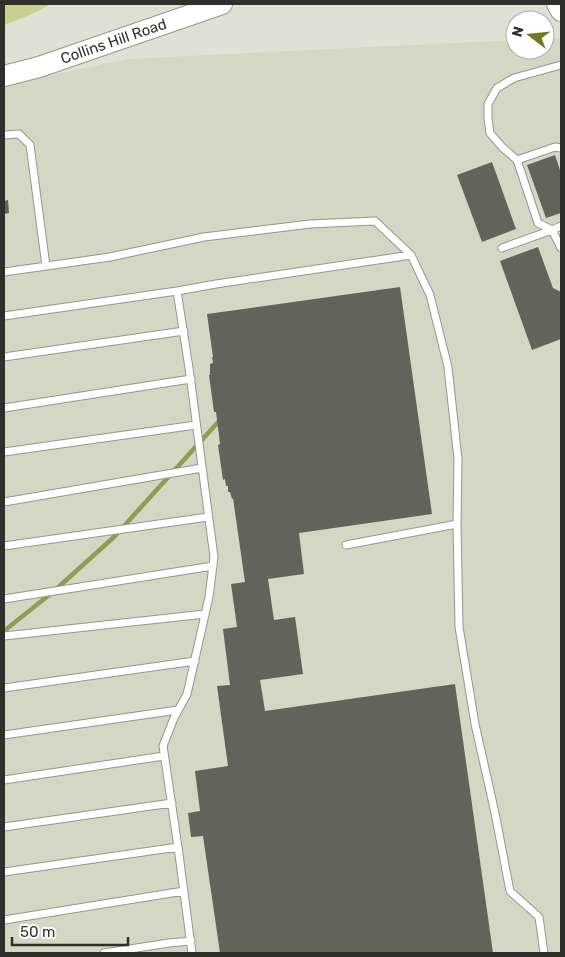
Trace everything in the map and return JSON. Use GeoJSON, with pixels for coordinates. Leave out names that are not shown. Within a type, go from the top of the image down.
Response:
{"type":"FeatureCollection","features":[{"type":"Feature","properties":{"kind":"street","name":"Collins Hill Road"},"geometry":{"type":"LineString","coordinates":[[4,76],[222,4]]}},
{"type":"Feature","properties":{"kind":"street"},"geometry":{"type":"LineString","coordinates":[[557,4],[561,11]]}},
{"type":"Feature","properties":{"kind":"lane"},"geometry":{"type":"LineString","coordinates":[[561,65],[514,78],[497,88],[488,104],[490,133],[517,160],[538,223],[552,230],[561,248]]}},
{"type":"Feature","properties":{"kind":"lane"},"geometry":{"type":"LineString","coordinates":[[4,135],[18,134],[30,144],[46,266]]}},
{"type":"Feature","properties":{"kind":"lane"},"geometry":{"type":"LineString","coordinates":[[517,160],[555,148],[561,148]]}},
{"type":"Feature","properties":{"kind":"lane"},"geometry":{"type":"LineString","coordinates":[[4,272],[110,257],[204,237],[310,224],[375,221],[412,256],[430,295],[448,367],[458,459],[459,627],[475,724],[510,891],[539,917],[544,953]]}},
{"type":"Feature","properties":{"kind":"lane"},"geometry":{"type":"LineString","coordinates":[[502,248],[561,226]]}},
{"type":"Feature","properties":{"kind":"lane"},"geometry":{"type":"LineString","coordinates":[[4,316],[412,256]]}},
{"type":"Feature","properties":{"kind":"lane"},"geometry":{"type":"LineString","coordinates":[[177,291],[191,379],[214,557],[209,597],[187,694],[174,718],[163,746],[192,953]]}},
{"type":"Feature","properties":{"kind":"lane"},"geometry":{"type":"LineString","coordinates":[[4,357],[184,331]]}},
{"type":"Feature","properties":{"kind":"lane"},"geometry":{"type":"LineString","coordinates":[[4,408],[191,379]]}},
{"type":"Feature","properties":{"kind":"lane"},"geometry":{"type":"LineString","coordinates":[[4,452],[196,425]]}},
{"type":"Feature","properties":{"kind":"lane"},"geometry":{"type":"LineString","coordinates":[[4,502],[202,468]]}},
{"type":"Feature","properties":{"kind":"lane"},"geometry":{"type":"LineString","coordinates":[[4,546],[208,516]]}},
{"type":"Feature","properties":{"kind":"lane"},"geometry":{"type":"LineString","coordinates":[[346,545],[457,524]]}},
{"type":"Feature","properties":{"kind":"lane"},"geometry":{"type":"LineString","coordinates":[[4,599],[213,566]]}},
{"type":"Feature","properties":{"kind":"lane"},"geometry":{"type":"LineString","coordinates":[[4,636],[205,614]]}},
{"type":"Feature","properties":{"kind":"lane"},"geometry":{"type":"LineString","coordinates":[[4,688],[195,661]]}},
{"type":"Feature","properties":{"kind":"lane"},"geometry":{"type":"LineString","coordinates":[[4,734],[178,710]]}},
{"type":"Feature","properties":{"kind":"lane"},"geometry":{"type":"LineString","coordinates":[[4,780],[164,756]]}},
{"type":"Feature","properties":{"kind":"lane"},"geometry":{"type":"LineString","coordinates":[[4,827],[172,803]]}},
{"type":"Feature","properties":{"kind":"lane"},"geometry":{"type":"LineString","coordinates":[[4,872],[178,847]]}},
{"type":"Feature","properties":{"kind":"lane"},"geometry":{"type":"LineString","coordinates":[[4,920],[184,891]]}},
{"type":"Feature","properties":{"kind":"lane"},"geometry":{"type":"LineString","coordinates":[[104,953],[191,941]]}},
{"type":"Feature","properties":{"kind":"shaded area"},"geometry":{"type":"Polygon","coordinates":[[[555,38],[561,38],[561,953],[4,953],[4,85],[127,59],[505,40],[505,60],[555,60],[555,38]]]}},
{"type":"Feature","properties":{"kind":"green space"},"geometry":{"type":"Polygon","coordinates":[[[4,4],[51,4],[4,25],[4,4]]]}},
{"type":"Feature","properties":{"kind":"building"},"geometry":{"type":"Polygon","coordinates":[[[555,155],[561,173],[561,213],[546,218],[527,165],[555,155]]]}},
{"type":"Feature","properties":{"kind":"building"},"geometry":{"type":"Polygon","coordinates":[[[492,162],[516,229],[482,242],[457,175],[492,162]]]}},
{"type":"Feature","properties":{"kind":"building"},"geometry":{"type":"Polygon","coordinates":[[[8,200],[9,213],[4,214],[4,201],[8,200]]]}},
{"type":"Feature","properties":{"kind":"building"},"geometry":{"type":"Polygon","coordinates":[[[538,247],[553,288],[561,292],[561,339],[532,350],[500,261],[538,247]]]}},
{"type":"Feature","properties":{"kind":"building"},"geometry":{"type":"Polygon","coordinates":[[[400,287],[432,514],[299,533],[304,574],[268,579],[274,620],[295,617],[303,674],[260,680],[265,711],[455,684],[493,953],[220,953],[203,836],[191,837],[188,813],[200,811],[195,771],[228,766],[217,686],[230,685],[223,629],[237,627],[231,584],[245,582],[233,498],[230,492],[228,492],[225,479],[223,480],[218,445],[220,444],[216,412],[214,412],[209,375],[213,357],[207,314],[400,287]]]}},
{"type":"Feature","properties":{"kind":"waterway"},"geometry":{"type":"LineString","coordinates":[[4,631],[54,591],[114,537],[220,420]]}}]}
